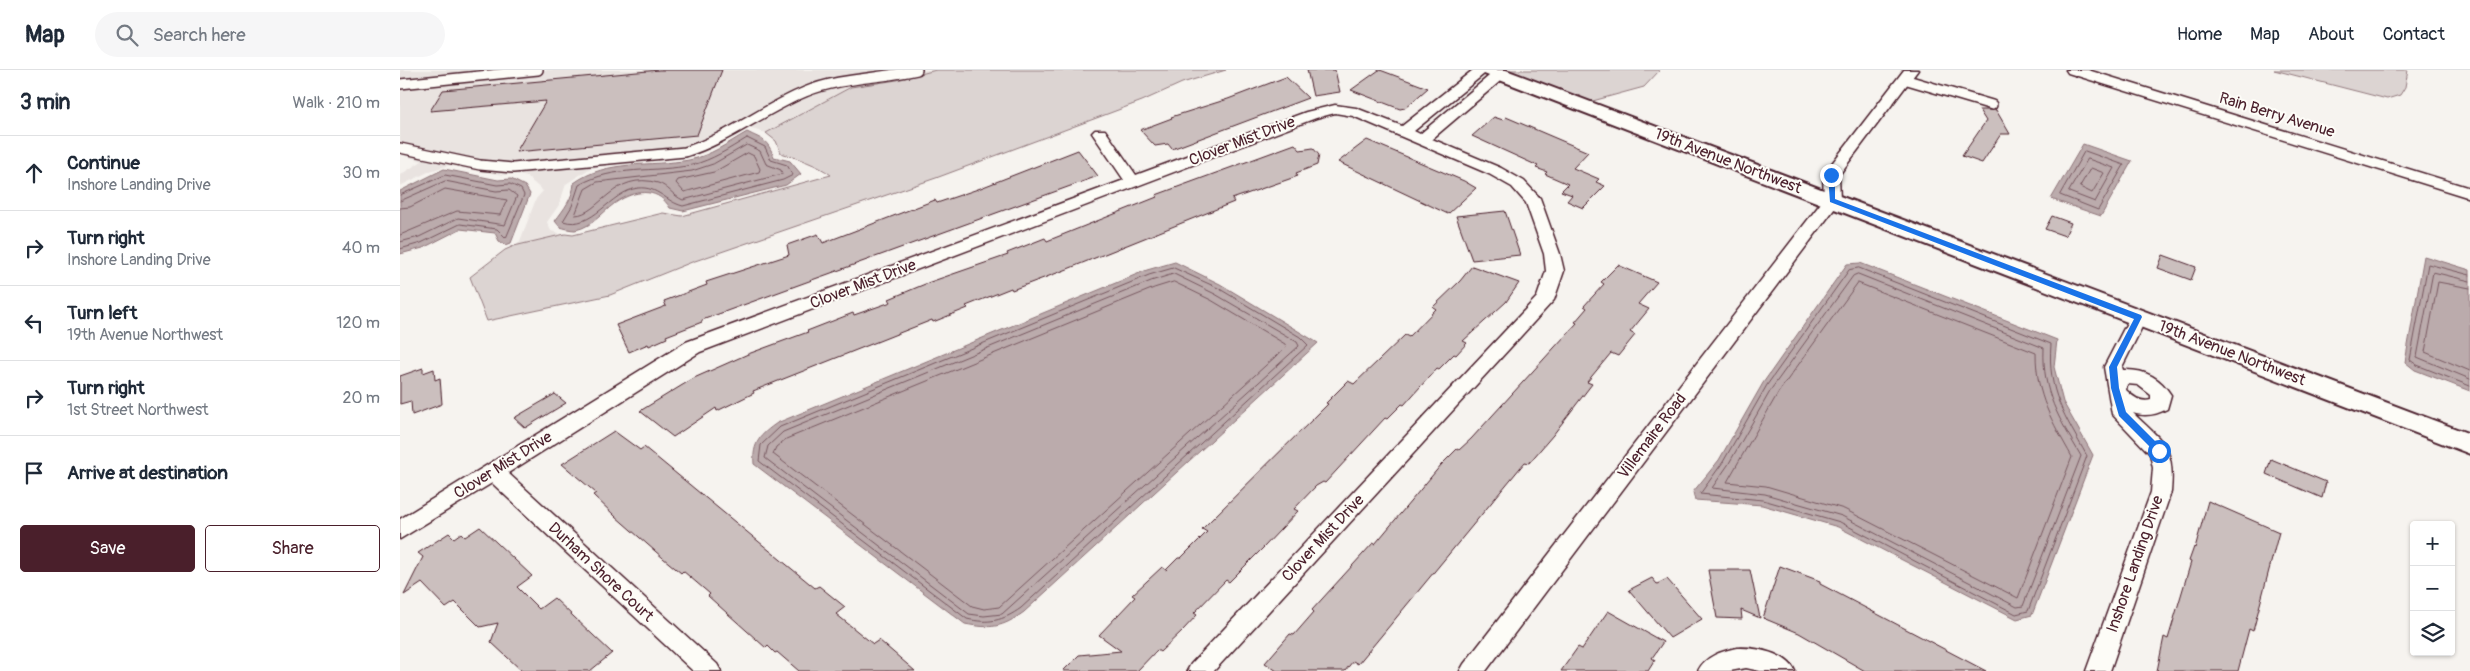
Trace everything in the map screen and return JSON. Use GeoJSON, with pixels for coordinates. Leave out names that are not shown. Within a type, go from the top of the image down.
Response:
{"type":"FeatureCollection","features":[{"type":"Feature","properties":{"kind":"street","name":"Rain Berry Avenue"},"geometry":{"type":"LineString","coordinates":[[2073,70],[2470,192]]}},
{"type":"Feature","properties":{"kind":"street"},"geometry":{"type":"LineString","coordinates":[[1404,132],[1450,95],[1491,71]]}},
{"type":"Feature","properties":{"kind":"street"},"geometry":{"type":"LineString","coordinates":[[1422,140],[1467,102],[1491,71]]}},
{"type":"Feature","properties":{"kind":"street","name":"19th Avenue Northwest"},"geometry":{"type":"LineString","coordinates":[[1491,71],[2470,444]]}},
{"type":"Feature","properties":{"kind":"street"},"geometry":{"type":"LineString","coordinates":[[1832,200],[1831,175],[1908,75]]}},
{"type":"Feature","properties":{"kind":"street"},"geometry":{"type":"LineString","coordinates":[[1450,95],[1467,102]]}},
{"type":"Feature","properties":{"kind":"street","name":"Clover Mist Drive"},"geometry":{"type":"LineString","coordinates":[[400,530],[693,348],[1311,115],[1335,109],[1356,112],[1495,171],[1518,184],[1534,202],[1554,262],[1555,271],[1545,300],[1198,671]]}},
{"type":"Feature","properties":{"kind":"street"},"geometry":{"type":"LineString","coordinates":[[1100,133],[1133,182]]}},
{"type":"Feature","properties":{"kind":"street","name":"Villemaire Road"},"geometry":{"type":"LineString","coordinates":[[1472,671],[1832,200]]}},
{"type":"Feature","properties":{"kind":"street","name":"Inshore Landing Drive"},"geometry":{"type":"LineString","coordinates":[[2098,671],[2161,492],[2163,468],[2159,451],[2122,414],[2113,367],[2138,317]]}},
{"type":"Feature","properties":{"kind":"street"},"geometry":{"type":"LineString","coordinates":[[2121,353],[2142,378],[2154,385],[2161,395],[2160,404],[2151,408],[2128,402],[2117,388],[2118,379],[2128,376],[2142,378]]}},
{"type":"Feature","properties":{"kind":"street"},"geometry":{"type":"LineString","coordinates":[[2141,432],[2151,408]]}},
{"type":"Feature","properties":{"kind":"street","name":"Durham Shore Court"},"geometry":{"type":"LineString","coordinates":[[493,472],[708,671]]}},
{"type":"Feature","properties":{"kind":"street"},"geometry":{"type":"LineString","coordinates":[[1710,671],[1722,661],[1743,657],[1769,663],[1784,671]]}},
{"type":"Feature","properties":{"kind":"lane"},"geometry":{"type":"LineString","coordinates":[[400,84],[491,72],[533,70]]}},
{"type":"Feature","properties":{"kind":"lane"},"geometry":{"type":"LineString","coordinates":[[400,148],[480,165],[513,168],[684,152],[701,147],[813,89],[839,81],[896,76],[918,70]]}},
{"type":"Feature","properties":{"kind":"lane"},"geometry":{"type":"LineString","coordinates":[[1908,75],[1992,105]]}},
{"type":"Feature","properties":{"kind":"shaded area"},"geometry":{"type":"Polygon","coordinates":[[[400,70],[936,70],[897,80],[851,87],[766,133],[748,128],[706,151],[690,156],[611,163],[589,169],[566,184],[559,205],[547,222],[551,231],[559,233],[559,236],[514,246],[520,241],[536,199],[543,191],[527,177],[517,174],[504,175],[449,165],[430,171],[400,186],[400,175],[422,161],[400,154],[400,70]]]}},
{"type":"Feature","properties":{"kind":"shaded area"},"geometry":{"type":"Polygon","coordinates":[[[936,70],[1226,70],[1182,83],[1142,101],[936,178],[692,262],[610,295],[487,321],[470,277],[505,250],[514,246],[565,234],[573,235],[663,213],[682,216],[831,175],[814,165],[781,153],[776,141],[766,133],[851,87],[897,80],[936,70]]]}},
{"type":"Feature","properties":{"kind":"shaded area"},"geometry":{"type":"Polygon","coordinates":[[[1505,70],[1660,70],[1644,87],[1589,102],[1505,70]]]}},
{"type":"Feature","properties":{"kind":"shaded area"},"geometry":{"type":"Polygon","coordinates":[[[2274,70],[2408,70],[2405,87],[2400,95],[2387,99],[2274,70]]]}},
{"type":"Feature","properties":{"kind":"water"},"geometry":{"type":"Polygon","coordinates":[[[747,132],[764,141],[774,157],[790,161],[801,174],[786,185],[683,211],[670,208],[660,197],[654,194],[641,193],[627,196],[620,200],[582,228],[573,230],[560,227],[555,221],[570,198],[574,183],[587,175],[615,167],[697,158],[719,149],[747,132]]]}},
{"type":"Feature","properties":{"kind":"water"},"geometry":{"type":"Polygon","coordinates":[[[2083,144],[2132,161],[2101,216],[2051,199],[2083,144]]]}},
{"type":"Feature","properties":{"kind":"water"},"geometry":{"type":"Polygon","coordinates":[[[444,169],[498,180],[511,179],[525,186],[530,194],[511,243],[506,245],[499,241],[495,233],[460,229],[423,248],[400,254],[400,191],[444,169]]]}},
{"type":"Feature","properties":{"kind":"water"},"geometry":{"type":"Polygon","coordinates":[[[2424,256],[2470,270],[2470,391],[2415,370],[2405,362],[2424,256]]]}},
{"type":"Feature","properties":{"kind":"water"},"geometry":{"type":"Polygon","coordinates":[[[1175,262],[1220,284],[1318,343],[1024,612],[1003,624],[989,627],[965,624],[754,464],[756,445],[762,435],[777,423],[1147,270],[1175,262]]]}},
{"type":"Feature","properties":{"kind":"water"},"geometry":{"type":"Polygon","coordinates":[[[1860,263],[2057,340],[2054,367],[2063,402],[2093,455],[2032,615],[2017,619],[1838,527],[1762,505],[1695,500],[1693,492],[1719,460],[1763,383],[1847,264],[1860,263]]]}},
{"type":"Feature","properties":{"kind":"building"},"geometry":{"type":"Polygon","coordinates":[[[659,70],[722,70],[697,135],[516,152],[546,101],[430,111],[443,90],[659,70]]]}},
{"type":"Feature","properties":{"kind":"building"},"geometry":{"type":"Polygon","coordinates":[[[1307,70],[1335,70],[1340,92],[1313,96],[1307,70]]]}},
{"type":"Feature","properties":{"kind":"building"},"geometry":{"type":"Polygon","coordinates":[[[1379,70],[1428,88],[1405,108],[1400,109],[1351,90],[1379,70]]]}},
{"type":"Feature","properties":{"kind":"building"},"geometry":{"type":"Polygon","coordinates":[[[1286,77],[1308,98],[1172,149],[1168,144],[1155,146],[1140,130],[1171,117],[1228,99],[1286,77]]]}},
{"type":"Feature","properties":{"kind":"building"},"geometry":{"type":"Polygon","coordinates":[[[1979,110],[1996,110],[2010,134],[2001,134],[1982,163],[1962,156],[1986,121],[1979,110]]]}},
{"type":"Feature","properties":{"kind":"building"},"geometry":{"type":"Polygon","coordinates":[[[1494,117],[1503,120],[1506,117],[1588,152],[1573,168],[1599,179],[1596,182],[1605,186],[1583,208],[1567,201],[1572,195],[1561,191],[1568,184],[1545,174],[1547,172],[1536,168],[1538,166],[1472,136],[1494,117]]]}},
{"type":"Feature","properties":{"kind":"building"},"geometry":{"type":"Polygon","coordinates":[[[1367,140],[1464,181],[1476,188],[1448,214],[1338,162],[1367,140]]]}},
{"type":"Feature","properties":{"kind":"building"},"geometry":{"type":"Polygon","coordinates":[[[1295,144],[1300,150],[1313,148],[1319,155],[1317,165],[1296,173],[1298,176],[1232,199],[1234,202],[1065,270],[1012,290],[1011,288],[933,322],[932,320],[753,391],[754,393],[717,411],[716,408],[673,437],[640,411],[694,378],[748,354],[853,313],[854,315],[891,302],[889,299],[930,282],[1008,255],[1007,253],[1045,238],[1047,241],[1157,197],[1156,195],[1295,144]]]}},
{"type":"Feature","properties":{"kind":"building"},"geometry":{"type":"Polygon","coordinates":[[[1078,150],[1098,176],[702,320],[702,322],[666,336],[667,338],[649,346],[648,344],[629,352],[616,325],[666,306],[664,301],[707,285],[706,282],[789,255],[787,245],[818,234],[823,243],[935,200],[937,203],[978,189],[1078,150]]]}},
{"type":"Feature","properties":{"kind":"building"},"geometry":{"type":"Polygon","coordinates":[[[1505,211],[1520,255],[1472,260],[1456,216],[1505,211]]]}},
{"type":"Feature","properties":{"kind":"building"},"geometry":{"type":"Polygon","coordinates":[[[2052,216],[2071,223],[2065,236],[2045,229],[2052,216]]]}},
{"type":"Feature","properties":{"kind":"building"},"geometry":{"type":"Polygon","coordinates":[[[2163,255],[2196,267],[2191,280],[2158,268],[2163,255]]]}},
{"type":"Feature","properties":{"kind":"building"},"geometry":{"type":"Polygon","coordinates":[[[1618,265],[1657,282],[1638,304],[1649,309],[1630,332],[1635,335],[1618,356],[1611,353],[1587,382],[1592,384],[1553,435],[1529,463],[1525,462],[1358,664],[1353,661],[1345,671],[1277,671],[1265,663],[1290,634],[1294,635],[1314,612],[1312,610],[1373,543],[1375,544],[1441,465],[1457,449],[1459,450],[1471,439],[1577,323],[1575,322],[1587,308],[1584,306],[1604,284],[1601,282],[1618,265]]]}},
{"type":"Feature","properties":{"kind":"building"},"geometry":{"type":"Polygon","coordinates":[[[1472,266],[1519,283],[1506,302],[1463,341],[1467,343],[1456,355],[1454,354],[1439,369],[1437,368],[1404,405],[1402,404],[1387,419],[1385,418],[1325,483],[1323,482],[1316,486],[1294,509],[1298,511],[1229,582],[1226,580],[1194,613],[1197,615],[1183,630],[1160,652],[1157,650],[1137,671],[1063,671],[1079,655],[1121,651],[1099,635],[1135,597],[1132,595],[1162,567],[1166,570],[1178,558],[1181,558],[1207,532],[1202,529],[1328,404],[1326,403],[1348,381],[1354,384],[1405,335],[1409,337],[1436,309],[1433,307],[1460,281],[1472,266]]]}},
{"type":"Feature","properties":{"kind":"building"},"geometry":{"type":"Polygon","coordinates":[[[423,368],[423,373],[434,369],[435,380],[440,378],[442,404],[412,415],[411,401],[400,404],[400,376],[423,368]]]}},
{"type":"Feature","properties":{"kind":"building"},"geometry":{"type":"Polygon","coordinates":[[[555,394],[566,403],[525,428],[514,418],[555,394]]]}},
{"type":"Feature","properties":{"kind":"building"},"geometry":{"type":"Polygon","coordinates":[[[614,431],[640,450],[644,447],[815,588],[819,586],[845,607],[836,614],[873,644],[879,640],[915,671],[799,671],[777,652],[775,653],[768,646],[766,648],[708,596],[710,594],[683,571],[681,573],[615,516],[593,495],[596,493],[562,464],[614,431]]]}},
{"type":"Feature","properties":{"kind":"building"},"geometry":{"type":"Polygon","coordinates":[[[2271,459],[2326,482],[2322,498],[2266,474],[2271,459]]]}},
{"type":"Feature","properties":{"kind":"building"},"geometry":{"type":"Polygon","coordinates":[[[2208,501],[2279,532],[2253,631],[2249,629],[2238,671],[2157,671],[2164,637],[2168,639],[2191,562],[2189,561],[2195,548],[2208,501]]]}},
{"type":"Feature","properties":{"kind":"building"},"geometry":{"type":"Polygon","coordinates":[[[480,527],[532,576],[517,587],[539,609],[554,598],[612,653],[590,671],[522,671],[491,642],[498,623],[480,627],[455,602],[446,608],[422,583],[404,595],[423,557],[418,553],[449,533],[454,538],[461,533],[465,537],[480,527]]]}},
{"type":"Feature","properties":{"kind":"building"},"geometry":{"type":"Polygon","coordinates":[[[1780,566],[1820,581],[1820,584],[1986,671],[1865,671],[1799,633],[1763,618],[1780,566]]]}},
{"type":"Feature","properties":{"kind":"building"},"geometry":{"type":"Polygon","coordinates":[[[1708,570],[1750,570],[1760,618],[1741,610],[1742,619],[1717,618],[1708,570]]]}},
{"type":"Feature","properties":{"kind":"building"},"geometry":{"type":"Polygon","coordinates":[[[1652,578],[1657,584],[1667,579],[1702,619],[1670,638],[1629,590],[1652,578]]]}},
{"type":"Feature","properties":{"kind":"building"},"geometry":{"type":"Polygon","coordinates":[[[1608,611],[1663,642],[1652,658],[1655,660],[1648,671],[1561,671],[1578,647],[1582,649],[1608,611]]]}},
{"type":"Feature","properties":{"kind":"route"},"geometry":{"type":"LineString","coordinates":[[1831,175],[1832,200],[2138,317],[2113,367],[2115,388],[2122,414],[2159,451]]}}]}
